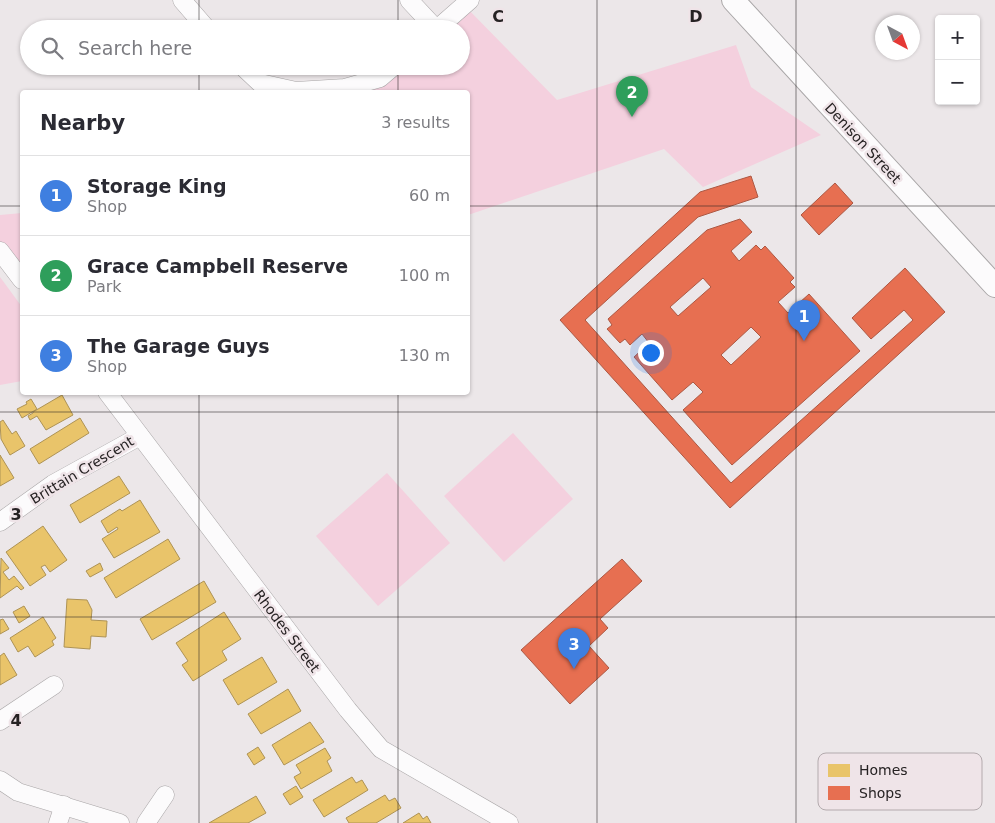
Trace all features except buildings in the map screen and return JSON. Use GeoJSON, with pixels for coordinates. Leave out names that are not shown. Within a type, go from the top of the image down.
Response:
{"type":"FeatureCollection","features":[{"type":"Feature","properties":{"kind":"main road","name":"Denison Street"},"geometry":{"type":"LineString","coordinates":[[733,0],[995,286]]}},
{"type":"Feature","properties":{"kind":"street"},"geometry":{"type":"LineString","coordinates":[[182,0],[200,20]]}},
{"type":"Feature","properties":{"kind":"street"},"geometry":{"type":"LineString","coordinates":[[409,0],[428,20]]}},
{"type":"Feature","properties":{"kind":"street"},"geometry":{"type":"LineString","coordinates":[[447,20],[470,0]]}},
{"type":"Feature","properties":{"kind":"street"},"geometry":{"type":"LineString","coordinates":[[251,75],[260,84],[291,90]]}},
{"type":"Feature","properties":{"kind":"street"},"geometry":{"type":"LineString","coordinates":[[312,90],[345,88],[380,78],[384,75]]}},
{"type":"Feature","properties":{"kind":"street"},"geometry":{"type":"LineString","coordinates":[[0,251],[20,277]]}},
{"type":"Feature","properties":{"kind":"street","name":"Rhodes Street"},"geometry":{"type":"LineString","coordinates":[[109,395],[338,697],[381,748],[509,823]]}},
{"type":"Feature","properties":{"kind":"street","name":"Brittain Crescent"},"geometry":{"type":"LineString","coordinates":[[0,522],[53,484],[140,436]]}},
{"type":"Feature","properties":{"kind":"street"},"geometry":{"type":"LineString","coordinates":[[0,720],[54,685]]}},
{"type":"Feature","properties":{"kind":"street"},"geometry":{"type":"LineString","coordinates":[[0,780],[18,792],[120,823]]}},
{"type":"Feature","properties":{"kind":"street"},"geometry":{"type":"LineString","coordinates":[[146,823],[165,795]]}},
{"type":"Feature","properties":{"kind":"street"},"geometry":{"type":"LineString","coordinates":[[58,823],[64,805]]}},
{"type":"Feature","properties":{"kind":"shaded area"},"geometry":{"type":"Polygon","coordinates":[[[464,5],[557,100],[736,45],[751,87],[821,135],[703,187],[664,149],[470,214],[470,90],[348,90],[377,75],[470,75],[470,20],[447,20],[464,5]]]}},
{"type":"Feature","properties":{"kind":"shaded area"},"geometry":{"type":"Polygon","coordinates":[[[20,213],[20,277],[0,251],[0,215],[20,213]]]}},
{"type":"Feature","properties":{"kind":"shaded area"},"geometry":{"type":"Polygon","coordinates":[[[0,277],[20,304],[20,381],[0,385],[0,277]]]}},
{"type":"Feature","properties":{"kind":"shaded area"},"geometry":{"type":"Polygon","coordinates":[[[513,433],[573,499],[504,562],[444,496],[513,433]]]}},
{"type":"Feature","properties":{"kind":"shaded area"},"geometry":{"type":"Polygon","coordinates":[[[387,473],[450,543],[378,606],[316,536],[387,473]]]}},
{"type":"Feature","properties":{"kind":"place","name":"Grace Campbell Reserve"},"geometry":{"type":"Point","coordinates":[632,117]}},
{"type":"Feature","properties":{"kind":"place","name":"Storage King"},"geometry":{"type":"Point","coordinates":[804,341]}},
{"type":"Feature","properties":{"kind":"place","name":"The Garage Guys"},"geometry":{"type":"Point","coordinates":[574,669]}}]}
